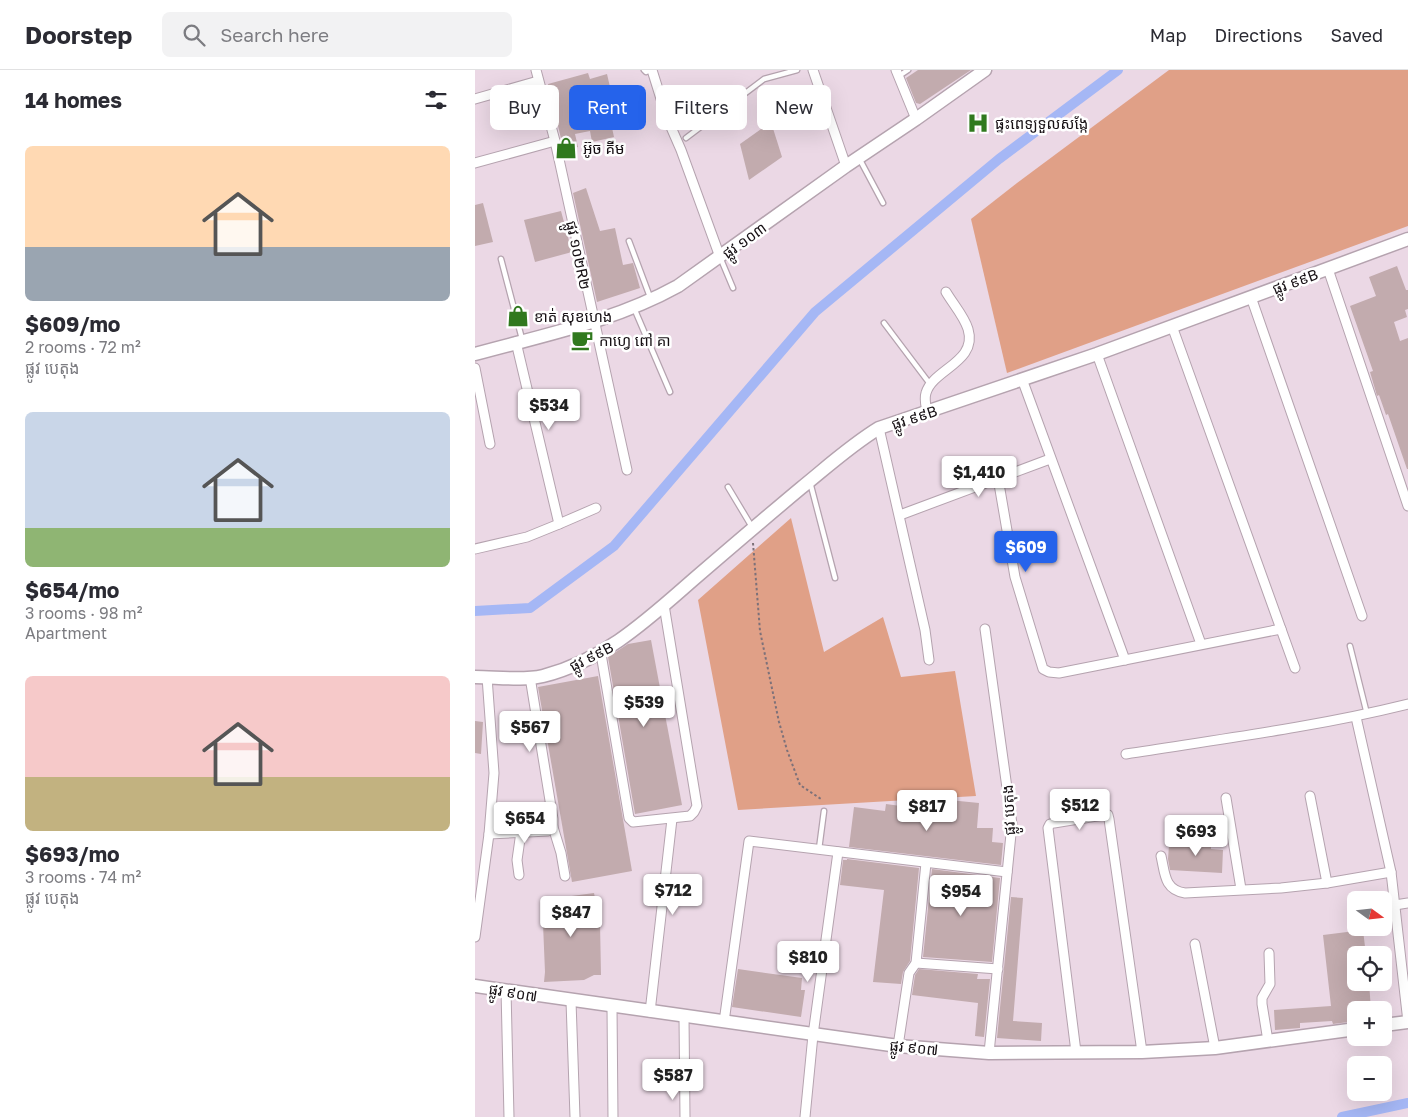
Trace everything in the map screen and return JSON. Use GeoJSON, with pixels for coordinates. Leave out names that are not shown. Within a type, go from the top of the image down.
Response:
{"type":"FeatureCollection","features":[{"type":"Feature","properties":{"kind":"street","name":"ផ្លូវ ១០២R២"},"geometry":{"type":"LineString","coordinates":[[535,70],[555,141],[593,322],[627,470]]}},
{"type":"Feature","properties":{"kind":"street"},"geometry":{"type":"LineString","coordinates":[[651,70],[720,257]]}},
{"type":"Feature","properties":{"kind":"street"},"geometry":{"type":"LineString","coordinates":[[813,70],[846,166]]}},
{"type":"Feature","properties":{"kind":"street","name":"ផ្លូវ ១០៣"},"geometry":{"type":"LineString","coordinates":[[475,354],[593,322],[652,301],[678,286],[720,257],[846,166],[985,70]]}},
{"type":"Feature","properties":{"kind":"street"},"geometry":{"type":"LineString","coordinates":[[897,73],[916,119]]}},
{"type":"Feature","properties":{"kind":"street"},"geometry":{"type":"LineString","coordinates":[[475,99],[538,81]]}},
{"type":"Feature","properties":{"kind":"street"},"geometry":{"type":"LineString","coordinates":[[475,163],[555,141]]}},
{"type":"Feature","properties":{"kind":"street","name":"ផ្លូវ ៩៩B"},"geometry":{"type":"LineString","coordinates":[[481,677],[540,676],[566,669],[601,654],[664,605],[752,528],[855,443],[879,428],[1097,354],[1408,239]]}},
{"type":"Feature","properties":{"kind":"street"},"geometry":{"type":"LineString","coordinates":[[1328,269],[1408,506]]}},
{"type":"Feature","properties":{"kind":"street"},"geometry":{"type":"LineString","coordinates":[[927,412],[925,402],[930,384],[958,362],[968,342],[967,327],[946,292]]}},
{"type":"Feature","properties":{"kind":"street"},"geometry":{"type":"LineString","coordinates":[[1251,297],[1362,616]]}},
{"type":"Feature","properties":{"kind":"street"},"geometry":{"type":"LineString","coordinates":[[1172,326],[1295,668]]}},
{"type":"Feature","properties":{"kind":"street"},"geometry":{"type":"LineString","coordinates":[[519,342],[559,524]]}},
{"type":"Feature","properties":{"kind":"street"},"geometry":{"type":"LineString","coordinates":[[1097,354],[1201,644]]}},
{"type":"Feature","properties":{"kind":"street"},"geometry":{"type":"LineString","coordinates":[[475,368],[490,444]]}},
{"type":"Feature","properties":{"kind":"street"},"geometry":{"type":"LineString","coordinates":[[1022,378],[1125,660]]}},
{"type":"Feature","properties":{"kind":"street"},"geometry":{"type":"LineString","coordinates":[[879,428],[925,630],[929,660]]}},
{"type":"Feature","properties":{"kind":"street"},"geometry":{"type":"LineString","coordinates":[[900,515],[1050,459]]}},
{"type":"Feature","properties":{"kind":"street"},"geometry":{"type":"LineString","coordinates":[[998,478],[1015,577],[1043,669],[1059,673],[1281,629]]}},
{"type":"Feature","properties":{"kind":"street"},"geometry":{"type":"LineString","coordinates":[[475,550],[527,537],[595,508]]}},
{"type":"Feature","properties":{"kind":"street"},"geometry":{"type":"LineString","coordinates":[[601,654],[629,818],[633,822],[690,816],[697,806],[664,605]]}},
{"type":"Feature","properties":{"kind":"street","name":"ផ្លូវ បេតុង"},"geometry":{"type":"LineString","coordinates":[[985,629],[1012,824],[989,1052]]}},
{"type":"Feature","properties":{"kind":"street"},"geometry":{"type":"LineString","coordinates":[[475,937],[489,834],[494,773],[481,677]]}},
{"type":"Feature","properties":{"kind":"street"},"geometry":{"type":"LineString","coordinates":[[530,677],[553,827],[561,853],[565,876]]}},
{"type":"Feature","properties":{"kind":"street"},"geometry":{"type":"LineString","coordinates":[[1126,754],[1357,717],[1408,704]]}},
{"type":"Feature","properties":{"kind":"street"},"geometry":{"type":"LineString","coordinates":[[1357,717],[1391,872],[1395,905],[1408,1022],[1392,1025]]}},
{"type":"Feature","properties":{"kind":"street"},"geometry":{"type":"LineString","coordinates":[[1310,796],[1327,883]]}},
{"type":"Feature","properties":{"kind":"street"},"geometry":{"type":"LineString","coordinates":[[1226,798],[1241,889]]}},
{"type":"Feature","properties":{"kind":"street"},"geometry":{"type":"LineString","coordinates":[[1076,1052],[1048,828],[1050,824],[1054,823],[1108,816],[1142,1052]]}},
{"type":"Feature","properties":{"kind":"street"},"geometry":{"type":"LineString","coordinates":[[650,1012],[672,819]]}},
{"type":"Feature","properties":{"kind":"street"},"geometry":{"type":"LineString","coordinates":[[489,834],[549,830],[553,827]]}},
{"type":"Feature","properties":{"kind":"street"},"geometry":{"type":"LineString","coordinates":[[519,875],[517,860],[521,832]]}},
{"type":"Feature","properties":{"kind":"street"},"geometry":{"type":"LineString","coordinates":[[724,1022],[749,841],[1007,872]]}},
{"type":"Feature","properties":{"kind":"street"},"geometry":{"type":"LineString","coordinates":[[805,1117],[813,1034],[838,852]]}},
{"type":"Feature","properties":{"kind":"street"},"geometry":{"type":"LineString","coordinates":[[1161,856],[1167,881],[1171,888],[1175,891],[1185,892],[1281,888],[1327,883],[1391,872]]}},
{"type":"Feature","properties":{"kind":"street"},"geometry":{"type":"LineString","coordinates":[[898,1046],[909,972],[916,963],[927,863]]}},
{"type":"Feature","properties":{"kind":"street"},"geometry":{"type":"LineString","coordinates":[[1395,905],[1408,903]]}},
{"type":"Feature","properties":{"kind":"street"},"geometry":{"type":"LineString","coordinates":[[1195,944],[1215,1048]]}},
{"type":"Feature","properties":{"kind":"street"},"geometry":{"type":"LineString","coordinates":[[1268,1041],[1262,998],[1269,984],[1269,953]]}},
{"type":"Feature","properties":{"kind":"street"},"geometry":{"type":"LineString","coordinates":[[916,963],[998,969]]}},
{"type":"Feature","properties":{"kind":"street","name":"ផ្លូវ ៩០៧"},"geometry":{"type":"LineString","coordinates":[[475,986],[612,1007],[898,1046],[989,1052],[1142,1052],[1215,1048],[1347,1030]]}},
{"type":"Feature","properties":{"kind":"street"},"geometry":{"type":"LineString","coordinates":[[506,990],[509,1117]]}},
{"type":"Feature","properties":{"kind":"street"},"geometry":{"type":"LineString","coordinates":[[571,1001],[575,1117]]}},
{"type":"Feature","properties":{"kind":"street"},"geometry":{"type":"LineString","coordinates":[[612,1007],[613,1117]]}},
{"type":"Feature","properties":{"kind":"street"},"geometry":{"type":"LineString","coordinates":[[684,1017],[685,1117]]}},
{"type":"Feature","properties":{"kind":"lane"},"geometry":{"type":"LineString","coordinates":[[644,70],[646,72],[651,70]]}},
{"type":"Feature","properties":{"kind":"lane"},"geometry":{"type":"LineString","coordinates":[[686,138],[764,79],[797,70]]}},
{"type":"Feature","properties":{"kind":"lane"},"geometry":{"type":"LineString","coordinates":[[897,73],[908,70]]}},
{"type":"Feature","properties":{"kind":"lane"},"geometry":{"type":"LineString","coordinates":[[859,157],[883,203]]}},
{"type":"Feature","properties":{"kind":"lane"},"geometry":{"type":"LineString","coordinates":[[629,241],[652,301]]}},
{"type":"Feature","properties":{"kind":"lane"},"geometry":{"type":"LineString","coordinates":[[720,257],[733,288]]}},
{"type":"Feature","properties":{"kind":"lane"},"geometry":{"type":"LineString","coordinates":[[501,259],[519,342]]}},
{"type":"Feature","properties":{"kind":"lane"},"geometry":{"type":"LineString","coordinates":[[634,308],[670,392]]}},
{"type":"Feature","properties":{"kind":"lane"},"geometry":{"type":"LineString","coordinates":[[884,323],[930,384]]}},
{"type":"Feature","properties":{"kind":"lane"},"geometry":{"type":"LineString","coordinates":[[810,481],[835,578]]}},
{"type":"Feature","properties":{"kind":"lane"},"geometry":{"type":"LineString","coordinates":[[729,487],[752,528]]}},
{"type":"Feature","properties":{"kind":"lane"},"geometry":{"type":"LineString","coordinates":[[1350,646],[1367,714]]}},
{"type":"Feature","properties":{"kind":"lane"},"geometry":{"type":"LineString","coordinates":[[819,849],[824,811]]}},
{"type":"Feature","properties":{"kind":"path"},"geometry":{"type":"LineString","coordinates":[[752,528],[760,632],[779,722],[800,785],[821,799]]}},
{"type":"Feature","properties":{"kind":"shaded area"},"geometry":{"type":"Polygon","coordinates":[[[1169,70],[1408,70],[1408,226],[1007,373],[971,219],[1169,70]]]}},
{"type":"Feature","properties":{"kind":"shaded area"},"geometry":{"type":"Polygon","coordinates":[[[791,518],[824,652],[883,617],[901,677],[955,671],[976,796],[738,810],[698,600],[791,518]]]}},
{"type":"Feature","properties":{"kind":"building"},"geometry":{"type":"Polygon","coordinates":[[[918,70],[971,70],[920,104],[916,103],[906,78],[918,70]]]}},
{"type":"Feature","properties":{"kind":"building"},"geometry":{"type":"Polygon","coordinates":[[[588,73],[590,79],[607,74],[610,85],[569,85],[569,130],[612,130],[614,137],[592,142],[590,131],[575,134],[578,147],[564,151],[559,130],[559,85],[548,84],[588,73]]]}},
{"type":"Feature","properties":{"kind":"building"},"geometry":{"type":"Polygon","coordinates":[[[760,130],[774,130],[782,157],[749,180],[740,144],[760,130]]]}},
{"type":"Feature","properties":{"kind":"building"},"geometry":{"type":"Polygon","coordinates":[[[586,188],[600,231],[615,228],[623,265],[633,263],[640,288],[597,302],[573,193],[586,188]]]}},
{"type":"Feature","properties":{"kind":"building"},"geometry":{"type":"Polygon","coordinates":[[[483,203],[493,242],[475,246],[475,205],[483,203]]]}},
{"type":"Feature","properties":{"kind":"building"},"geometry":{"type":"Polygon","coordinates":[[[561,211],[572,252],[535,262],[524,220],[561,211]]]}},
{"type":"Feature","properties":{"kind":"building"},"geometry":{"type":"Polygon","coordinates":[[[1397,266],[1406,290],[1408,290],[1408,309],[1405,310],[1407,317],[1394,322],[1400,341],[1408,338],[1408,469],[1388,414],[1386,415],[1379,395],[1377,396],[1370,372],[1373,371],[1350,306],[1376,296],[1369,277],[1397,266]]]}},
{"type":"Feature","properties":{"kind":"building"},"geometry":{"type":"Polygon","coordinates":[[[651,640],[682,805],[635,814],[608,657],[628,644],[651,640]]]}},
{"type":"Feature","properties":{"kind":"building"},"geometry":{"type":"Polygon","coordinates":[[[598,676],[632,871],[572,882],[538,687],[598,676]]]}},
{"type":"Feature","properties":{"kind":"building"},"geometry":{"type":"Polygon","coordinates":[[[475,721],[483,722],[481,754],[475,753],[475,721]]]}},
{"type":"Feature","properties":{"kind":"building"},"geometry":{"type":"Polygon","coordinates":[[[949,800],[979,803],[977,828],[993,828],[992,842],[1003,843],[1001,865],[849,847],[854,807],[885,811],[886,804],[908,807],[909,802],[949,806],[949,800]]]}},
{"type":"Feature","properties":{"kind":"building"},"geometry":{"type":"Polygon","coordinates":[[[1195,837],[1211,838],[1211,849],[1223,850],[1222,873],[1170,870],[1168,859],[1169,845],[1194,846],[1195,837]]]}},
{"type":"Feature","properties":{"kind":"building"},"geometry":{"type":"Polygon","coordinates":[[[843,860],[919,868],[910,961],[903,972],[901,984],[873,982],[884,890],[840,885],[843,860]]]}},
{"type":"Feature","properties":{"kind":"building"},"geometry":{"type":"Polygon","coordinates":[[[932,869],[1000,878],[992,962],[923,957],[932,869]]]}},
{"type":"Feature","properties":{"kind":"building"},"geometry":{"type":"Polygon","coordinates":[[[594,893],[600,923],[601,975],[594,975],[584,980],[544,982],[542,900],[594,893]]]}},
{"type":"Feature","properties":{"kind":"building"},"geometry":{"type":"Polygon","coordinates":[[[1011,897],[1023,898],[1013,1021],[1042,1023],[1041,1041],[997,1038],[1011,897]]]}},
{"type":"Feature","properties":{"kind":"building"},"geometry":{"type":"Polygon","coordinates":[[[1347,932],[1347,936],[1364,936],[1365,946],[1347,946],[1347,991],[1370,991],[1370,1001],[1347,1001],[1347,1022],[1333,1024],[1332,1021],[1300,1023],[1300,1028],[1275,1030],[1274,1010],[1331,1006],[1323,935],[1347,932]]]}},
{"type":"Feature","properties":{"kind":"building"},"geometry":{"type":"Polygon","coordinates":[[[738,969],[802,978],[801,990],[805,990],[801,1017],[732,1007],[738,969]]]}},
{"type":"Feature","properties":{"kind":"building"},"geometry":{"type":"Polygon","coordinates":[[[919,969],[978,974],[977,979],[990,979],[984,1037],[975,1036],[978,1003],[912,995],[915,975],[919,969]]]}},
{"type":"Feature","properties":{"kind":"waterway"},"geometry":{"type":"LineString","coordinates":[[475,611],[530,608],[614,546],[815,312],[999,159],[1118,70]]}},
{"type":"Feature","properties":{"kind":"waterway"},"geometry":{"type":"LineString","coordinates":[[1342,1117],[1408,1103]]}},
{"type":"Feature","properties":{"kind":"place","name":"ផ្ទះពេទ្យទួលសង្កែ"},"geometry":{"type":"Point","coordinates":[978,123]}},
{"type":"Feature","properties":{"kind":"place","name":"អ៊ូច គីម"},"geometry":{"type":"Point","coordinates":[566,148]}},
{"type":"Feature","properties":{"kind":"place","name":"ខាត់ សុខហេង"},"geometry":{"type":"Point","coordinates":[518,316]}},
{"type":"Feature","properties":{"kind":"place","name":"កាហ្វេ ពៅ គា"},"geometry":{"type":"Point","coordinates":[582,340]}}]}
